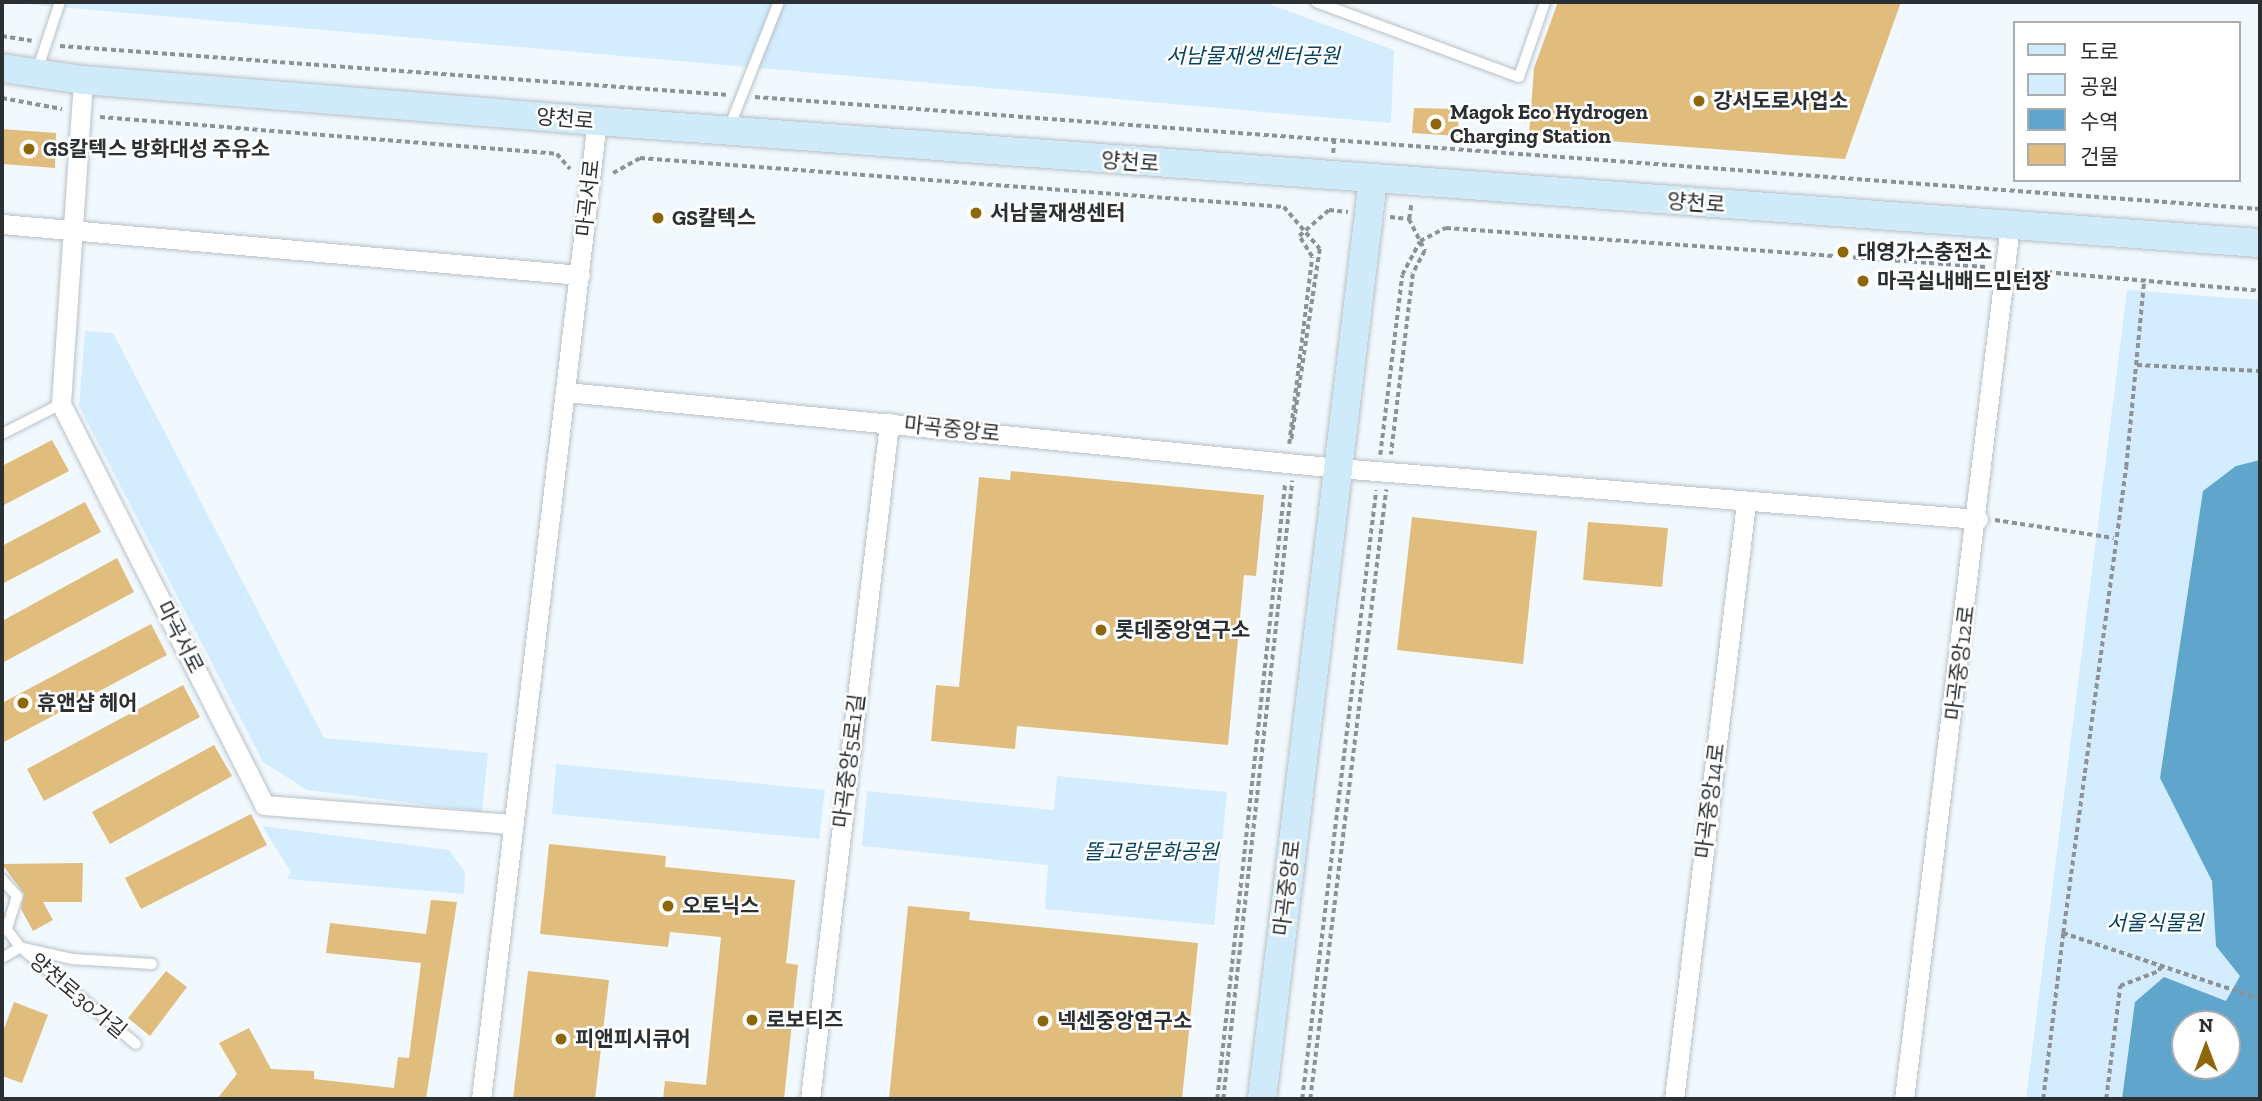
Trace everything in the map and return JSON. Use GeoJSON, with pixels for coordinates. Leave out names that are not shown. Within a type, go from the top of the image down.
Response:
{"type":"FeatureCollection","features":[{"type":"Feature","properties":{"kind":"main road","name":"양천로"},"geometry":{"type":"LineString","coordinates":[[2,68],[83,80],[597,121],[2260,243]]}},
{"type":"Feature","properties":{"kind":"main road","name":"마곡중앙로"},"geometry":{"type":"LineString","coordinates":[[1262,1099],[1373,180]]}},
{"type":"Feature","properties":{"kind":"street"},"geometry":{"type":"LineString","coordinates":[[61,404],[83,80]]}},
{"type":"Feature","properties":{"kind":"street","name":"마곡서로"},"geometry":{"type":"LineString","coordinates":[[481,1099],[512,824],[567,392],[597,121]]}},
{"type":"Feature","properties":{"kind":"street"},"geometry":{"type":"LineString","coordinates":[[2,224],[580,275]]}},
{"type":"Feature","properties":{"kind":"street","name":"마곡중앙12로"},"geometry":{"type":"LineString","coordinates":[[1904,1099],[1978,519],[2010,226]]}},
{"type":"Feature","properties":{"kind":"street","name":"마곡중앙로"},"geometry":{"type":"LineString","coordinates":[[567,392],[1338,468]]}},
{"type":"Feature","properties":{"kind":"street","name":"마곡서로"},"geometry":{"type":"LineString","coordinates":[[61,404],[264,805],[512,824]]}},
{"type":"Feature","properties":{"kind":"street","name":"마곡중앙5로1길"},"geometry":{"type":"LineString","coordinates":[[810,1099],[888,423]]}},
{"type":"Feature","properties":{"kind":"street"},"geometry":{"type":"LineString","coordinates":[[1338,468],[1746,503],[1978,519]]}},
{"type":"Feature","properties":{"kind":"street","name":"마곡중앙14로"},"geometry":{"type":"LineString","coordinates":[[1674,1099],[1746,503]]}},
{"type":"Feature","properties":{"kind":"lane"},"geometry":{"type":"LineString","coordinates":[[36,72],[60,2]]}},
{"type":"Feature","properties":{"kind":"lane"},"geometry":{"type":"LineString","coordinates":[[728,131],[779,2]]}},
{"type":"Feature","properties":{"kind":"lane"},"geometry":{"type":"LineString","coordinates":[[1316,2],[1519,77],[1545,2]]}},
{"type":"Feature","properties":{"kind":"lane"},"geometry":{"type":"LineString","coordinates":[[2,434],[61,404]]}},
{"type":"Feature","properties":{"kind":"lane","name":"양천로30가길"},"geometry":{"type":"LineString","coordinates":[[2,879],[17,896],[5,925],[20,947],[136,1044]]}},
{"type":"Feature","properties":{"kind":"lane"},"geometry":{"type":"LineString","coordinates":[[2,958],[20,947]]}},
{"type":"Feature","properties":{"kind":"lane","name":"양천로30가길"},"geometry":{"type":"LineString","coordinates":[[20,947],[72,959],[152,964]]}},
{"type":"Feature","properties":{"kind":"path"},"geometry":{"type":"LineString","coordinates":[[2,36],[46,44],[2260,208]]}},
{"type":"Feature","properties":{"kind":"path"},"geometry":{"type":"LineString","coordinates":[[2,98],[81,113],[557,154],[570,169]]}},
{"type":"Feature","properties":{"kind":"path"},"geometry":{"type":"LineString","coordinates":[[613,173],[640,158],[1284,208],[1307,229],[1320,249],[1296,438],[1289,443],[1312,257],[1299,236],[1307,229]]}},
{"type":"Feature","properties":{"kind":"path"},"geometry":{"type":"LineString","coordinates":[[1310,1099],[1383,472],[1402,275],[1420,241],[1446,228],[2144,279],[2260,291]]}},
{"type":"Feature","properties":{"kind":"path"},"geometry":{"type":"LineString","coordinates":[[1302,1099],[1383,472],[1413,274],[1425,251],[1420,241]]}},
{"type":"Feature","properties":{"kind":"path"},"geometry":{"type":"LineString","coordinates":[[2043,1099],[2137,365],[2144,279]]}},
{"type":"Feature","properties":{"kind":"path"},"geometry":{"type":"LineString","coordinates":[[2137,365],[2260,371]]}},
{"type":"Feature","properties":{"kind":"path"},"geometry":{"type":"LineString","coordinates":[[1217,1099],[1286,475],[1294,483],[1223,1099]]}},
{"type":"Feature","properties":{"kind":"path"},"geometry":{"type":"LineString","coordinates":[[1978,519],[2114,538]]}},
{"type":"Feature","properties":{"kind":"path"},"geometry":{"type":"LineString","coordinates":[[2063,933],[2260,999]]}},
{"type":"Feature","properties":{"kind":"path"},"geometry":{"type":"LineString","coordinates":[[2106,1099],[2120,986],[2159,971],[2161,964]]}},
{"type":"Feature","properties":{"kind":"green space","name":"서남물재생센터공원"},"geometry":{"type":"Polygon","coordinates":[[[2,2],[1264,2],[1394,50],[1391,123],[2,2]]]}},
{"type":"Feature","properties":{"kind":"green space","name":"서울식물원"},"geometry":{"type":"Polygon","coordinates":[[[2127,290],[2260,300],[2260,1099],[2026,1099],[2127,290]]]}},
{"type":"Feature","properties":{"kind":"green space"},"geometry":{"type":"Polygon","coordinates":[[[85,331],[113,333],[324,738],[488,753],[482,812],[307,790],[263,762],[79,406],[85,331]]]}},
{"type":"Feature","properties":{"kind":"green space"},"geometry":{"type":"Polygon","coordinates":[[[556,764],[825,790],[819,839],[552,814],[556,764]]]}},
{"type":"Feature","properties":{"kind":"green space","name":"똘고랑문화공원"},"geometry":{"type":"Polygon","coordinates":[[[1057,776],[1227,792],[1214,925],[1045,909],[1048,865],[862,846],[867,791],[1054,810],[1057,776]]]}},
{"type":"Feature","properties":{"kind":"green space"},"geometry":{"type":"Polygon","coordinates":[[[262,826],[449,850],[465,872],[464,894],[287,879],[291,872],[262,826]]]}},
{"type":"Feature","properties":{"kind":"water"},"geometry":{"type":"Polygon","coordinates":[[[2260,460],[2260,1099],[2122,1099],[2135,1002],[2164,977],[2226,1001],[2240,976],[2216,946],[2212,881],[2160,778],[2203,491],[2236,466],[2260,460]]]}},
{"type":"Feature","properties":{"kind":"building","name":"강서도로사업소"},"geometry":{"type":"Polygon","coordinates":[[[1558,2],[1901,2],[1845,159],[1529,135],[1534,68],[1558,2]]]}},
{"type":"Feature","properties":{"kind":"building","name":"Magok Eco Hydrogen Charging Station"},"geometry":{"type":"Polygon","coordinates":[[[1414,108],[1459,109],[1458,136],[1412,133],[1414,108]]]}},
{"type":"Feature","properties":{"kind":"building","name":"GS칼텍스 방화대성 주유소"},"geometry":{"type":"Polygon","coordinates":[[[2,129],[56,133],[55,168],[2,164],[2,129]]]}},
{"type":"Feature","properties":{"kind":"building"},"geometry":{"type":"Polygon","coordinates":[[[52,440],[69,471],[2,506],[2,466],[52,440]]]}},
{"type":"Feature","properties":{"kind":"building","name":"롯데중앙연구소"},"geometry":{"type":"Polygon","coordinates":[[[1011,471],[1264,495],[1256,576],[1244,575],[1228,745],[1017,726],[1015,749],[931,741],[936,685],[959,687],[979,477],[1010,480],[1011,471]]]}},
{"type":"Feature","properties":{"kind":"building"},"geometry":{"type":"Polygon","coordinates":[[[85,502],[101,532],[2,584],[2,546],[85,502]]]}},
{"type":"Feature","properties":{"kind":"building"},"geometry":{"type":"Polygon","coordinates":[[[1412,517],[1537,531],[1523,664],[1397,650],[1412,517]]]}},
{"type":"Feature","properties":{"kind":"building"},"geometry":{"type":"Polygon","coordinates":[[[1588,522],[1668,528],[1662,587],[1583,580],[1588,522]]]}},
{"type":"Feature","properties":{"kind":"building"},"geometry":{"type":"Polygon","coordinates":[[[117,558],[134,592],[2,663],[2,621],[117,558]]]}},
{"type":"Feature","properties":{"kind":"building"},"geometry":{"type":"Polygon","coordinates":[[[151,624],[167,655],[2,743],[2,703],[151,624]]]}},
{"type":"Feature","properties":{"kind":"building"},"geometry":{"type":"Polygon","coordinates":[[[183,685],[200,717],[44,801],[27,769],[183,685]]]}},
{"type":"Feature","properties":{"kind":"building"},"geometry":{"type":"Polygon","coordinates":[[[214,745],[232,776],[110,844],[92,812],[214,745]]]}},
{"type":"Feature","properties":{"kind":"building"},"geometry":{"type":"Polygon","coordinates":[[[251,814],[267,845],[141,909],[125,878],[251,814]]]}},
{"type":"Feature","properties":{"kind":"building"},"geometry":{"type":"Polygon","coordinates":[[[549,844],[666,856],[665,867],[795,880],[786,963],[798,965],[784,1099],[663,1099],[665,1081],[706,1085],[721,937],[670,932],[668,947],[540,934],[549,844]]]}},
{"type":"Feature","properties":{"kind":"building"},"geometry":{"type":"Polygon","coordinates":[[[83,863],[82,902],[43,902],[53,920],[33,931],[21,909],[24,894],[2,864],[83,863]]]}},
{"type":"Feature","properties":{"kind":"building"},"geometry":{"type":"Polygon","coordinates":[[[431,900],[457,902],[426,1099],[217,1099],[237,1074],[219,1043],[249,1028],[271,1069],[314,1071],[314,1079],[394,1088],[398,1057],[409,1058],[421,963],[326,953],[330,923],[426,934],[431,900]]]}},
{"type":"Feature","properties":{"kind":"building","name":"넥센중앙연구소"},"geometry":{"type":"Polygon","coordinates":[[[908,906],[970,912],[969,920],[1198,943],[1182,1099],[889,1099],[908,906]]]}},
{"type":"Feature","properties":{"kind":"building"},"geometry":{"type":"Polygon","coordinates":[[[166,971],[187,987],[150,1036],[128,1018],[166,971]]]}},
{"type":"Feature","properties":{"kind":"building","name":"피앤피시큐어"},"geometry":{"type":"Polygon","coordinates":[[[528,971],[609,980],[595,1099],[513,1099],[528,971]]]}},
{"type":"Feature","properties":{"kind":"building"},"geometry":{"type":"Polygon","coordinates":[[[14,1002],[48,1015],[22,1083],[2,1076],[2,1034],[14,1002]]]}},
{"type":"Feature","properties":{"kind":"place","name":"강서도로사업소"},"geometry":{"type":"Point","coordinates":[1699,101]}},
{"type":"Feature","properties":{"kind":"place","name":"Magok Eco Hydrogen Charging Station"},"geometry":{"type":"Point","coordinates":[1436,124]}},
{"type":"Feature","properties":{"kind":"place","name":"GS칼텍스 방화대성 주유소"},"geometry":{"type":"Point","coordinates":[29,149]}},
{"type":"Feature","properties":{"kind":"place","name":"서남물재생센터"},"geometry":{"type":"Point","coordinates":[976,213]}},
{"type":"Feature","properties":{"kind":"place","name":"GS칼텍스"},"geometry":{"type":"Point","coordinates":[658,218]}},
{"type":"Feature","properties":{"kind":"place","name":"대영가스충전소"},"geometry":{"type":"Point","coordinates":[1843,252]}},
{"type":"Feature","properties":{"kind":"place","name":"마곡실내배드민턴장"},"geometry":{"type":"Point","coordinates":[1863,281]}},
{"type":"Feature","properties":{"kind":"place","name":"롯데중앙연구소"},"geometry":{"type":"Point","coordinates":[1101,630]}},
{"type":"Feature","properties":{"kind":"place","name":"휴앤샵 헤어"},"geometry":{"type":"Point","coordinates":[23,703]}},
{"type":"Feature","properties":{"kind":"place","name":"오토닉스"},"geometry":{"type":"Point","coordinates":[668,906]}},
{"type":"Feature","properties":{"kind":"place","name":"로보티즈"},"geometry":{"type":"Point","coordinates":[752,1020]}},
{"type":"Feature","properties":{"kind":"place","name":"넥센중앙연구소"},"geometry":{"type":"Point","coordinates":[1043,1021]}},
{"type":"Feature","properties":{"kind":"place","name":"피앤피시큐어"},"geometry":{"type":"Point","coordinates":[561,1039]}}]}
